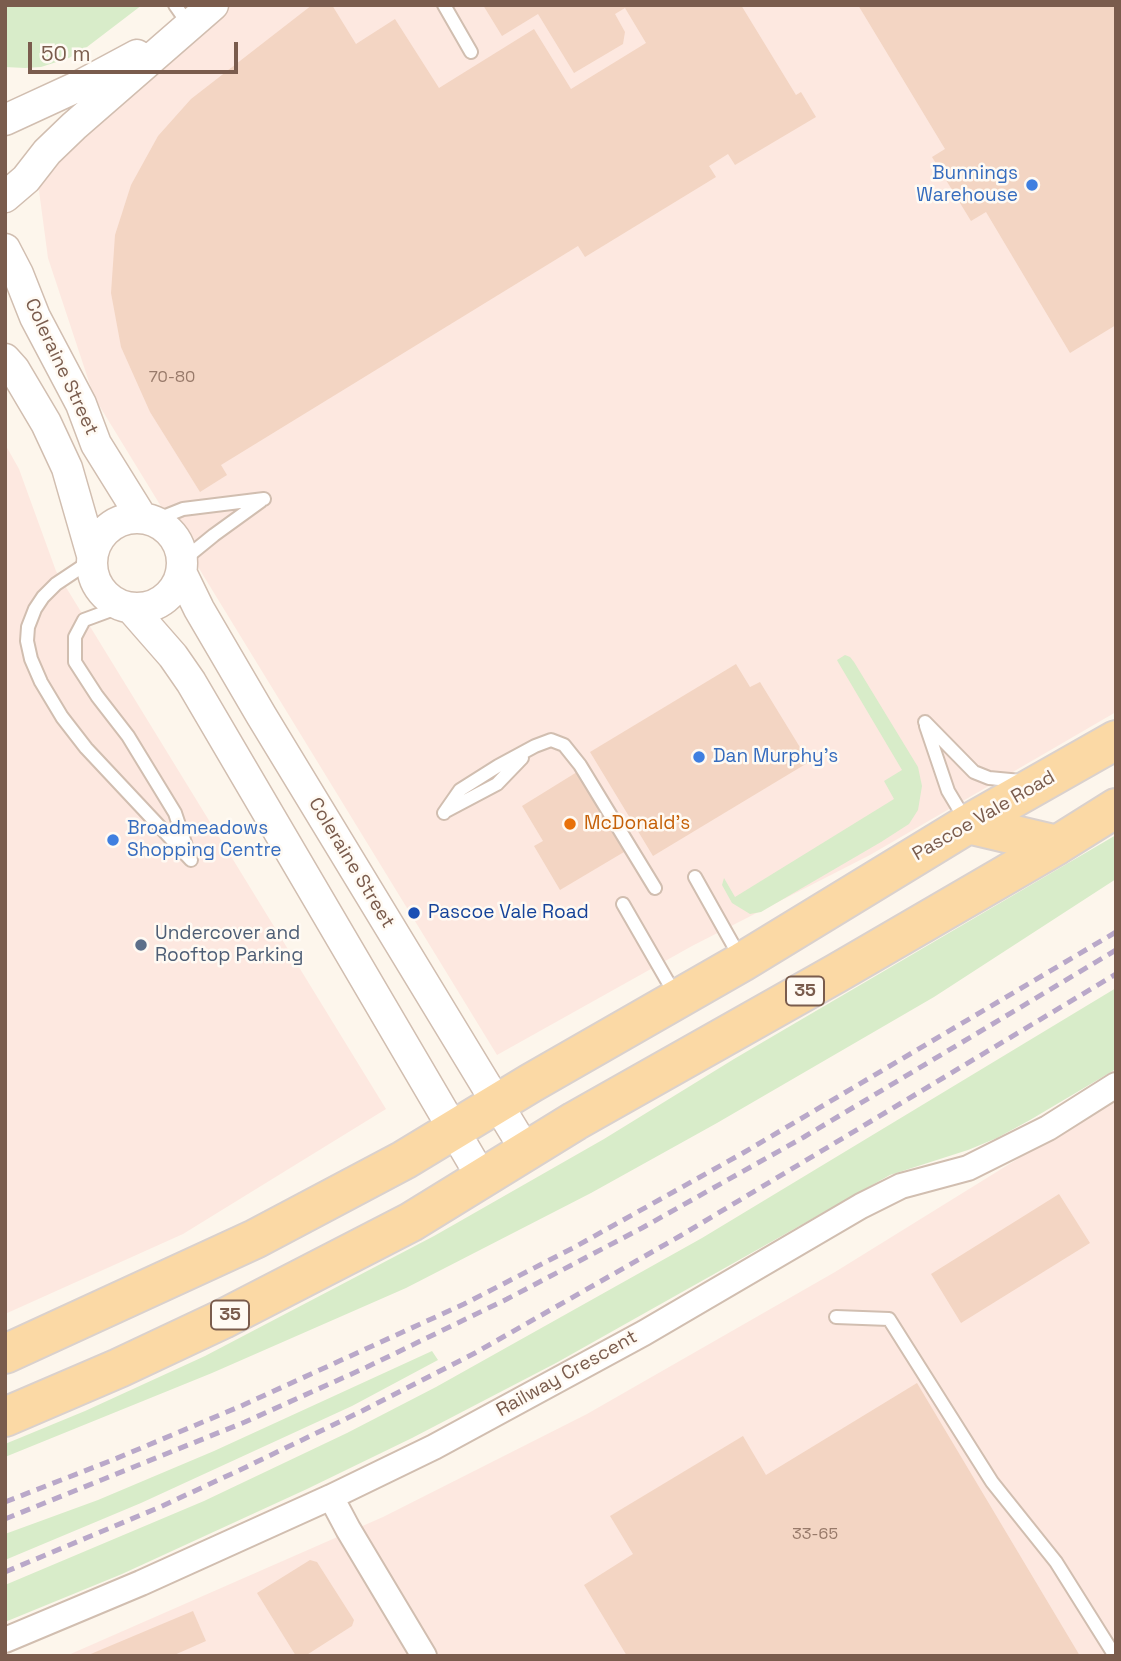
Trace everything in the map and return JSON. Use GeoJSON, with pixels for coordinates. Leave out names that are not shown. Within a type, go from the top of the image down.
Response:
{"type":"FeatureCollection","features":[{"type":"Feature","properties":{"kind":"main road","name":"Pascoe Vale Road"},"geometry":{"type":"LineString","coordinates":[[5,1354],[255,1239],[455,1131],[742,962],[968,824],[1116,740]]}},
{"type":"Feature","properties":{"kind":"main road","name":"35"},"geometry":{"type":"LineString","coordinates":[[5,1417],[119,1368],[305,1278],[411,1222],[575,1121],[837,973],[1116,808]]}},
{"type":"Feature","properties":{"kind":"main road"},"geometry":{"type":"LineString","coordinates":[[968,824],[1057,845]]}},
{"type":"Feature","properties":{"kind":"street"},"geometry":{"type":"LineString","coordinates":[[5,120],[124,63],[184,18],[213,5]]}},
{"type":"Feature","properties":{"kind":"street"},"geometry":{"type":"LineString","coordinates":[[5,197],[26,179],[47,152],[184,18]]}},
{"type":"Feature","properties":{"kind":"street","name":"Coleraine Street"},"geometry":{"type":"LineString","coordinates":[[5,249],[35,317],[81,404],[96,443],[148,519]]}},
{"type":"Feature","properties":{"kind":"street","name":"Coleraine Street"},"geometry":{"type":"LineString","coordinates":[[5,359],[14,369],[46,423],[67,468],[92,557]]}},
{"type":"Feature","properties":{"kind":"street"},"geometry":{"type":"LineString","coordinates":[[127,607],[151,606],[169,596],[177,585],[181,567],[180,548],[164,527],[148,519],[129,518],[105,531],[97,542],[92,557],[92,572],[103,593],[127,607],[173,656],[191,682],[482,1178]]}},
{"type":"Feature","properties":{"kind":"street","name":"Coleraine Street"},"geometry":{"type":"LineString","coordinates":[[181,567],[199,610],[261,715],[526,1151]]}},
{"type":"Feature","properties":{"kind":"street","name":"Railway Crescent"},"geometry":{"type":"LineString","coordinates":[[5,1640],[141,1583],[331,1497],[433,1447],[575,1371],[861,1206],[901,1186],[968,1168],[1048,1128],[1116,1085]]}},
{"type":"Feature","properties":{"kind":"street"},"geometry":{"type":"LineString","coordinates":[[331,1497],[424,1656]]}},
{"type":"Feature","properties":{"kind":"lane"},"geometry":{"type":"LineString","coordinates":[[444,5],[471,52]]}},
{"type":"Feature","properties":{"kind":"lane"},"geometry":{"type":"LineString","coordinates":[[148,519],[183,509],[264,499],[214,535],[181,567]]}},
{"type":"Feature","properties":{"kind":"lane"},"geometry":{"type":"LineString","coordinates":[[92,557],[43,597],[33,612],[27,641],[31,659],[62,717],[86,748],[191,860],[175,813],[128,736],[75,662],[75,636],[84,620],[127,607]]}},
{"type":"Feature","properties":{"kind":"lane"},"geometry":{"type":"LineString","coordinates":[[968,824],[948,791],[925,722],[974,772],[989,778],[1040,783]]}},
{"type":"Feature","properties":{"kind":"lane"},"geometry":{"type":"LineString","coordinates":[[444,813],[460,790],[535,746],[551,740],[564,745],[580,765],[655,888]]}},
{"type":"Feature","properties":{"kind":"lane"},"geometry":{"type":"LineString","coordinates":[[695,877],[742,962]]}},
{"type":"Feature","properties":{"kind":"lane"},"geometry":{"type":"LineString","coordinates":[[623,904],[677,1000]]}},
{"type":"Feature","properties":{"kind":"lane"},"geometry":{"type":"LineString","coordinates":[[836,1317],[889,1320],[992,1482],[1056,1562],[1115,1656]]}},
{"type":"Feature","properties":{"kind":"shaded area"},"geometry":{"type":"Polygon","coordinates":[[[202,5],[1116,5],[1116,712],[870,855],[692,946],[497,1055],[94,397],[48,258],[34,153],[202,5]]]}},
{"type":"Feature","properties":{"kind":"shaded area","name":"Broadmeadows Shopping Centre"},"geometry":{"type":"Polygon","coordinates":[[[5,444],[19,469],[56,571],[386,1109],[183,1234],[5,1314],[5,444]]]}},
{"type":"Feature","properties":{"kind":"shaded area"},"geometry":{"type":"Polygon","coordinates":[[[1116,1098],[1116,1656],[66,1656],[383,1517],[587,1414],[835,1272],[1116,1098]]]}},
{"type":"Feature","properties":{"kind":"green space"},"geometry":{"type":"Polygon","coordinates":[[[5,5],[142,5],[69,58],[41,67],[25,68],[5,67],[5,5]]]}},
{"type":"Feature","properties":{"kind":"green space"},"geometry":{"type":"Polygon","coordinates":[[[845,655],[854,662],[918,767],[922,786],[918,810],[909,824],[881,842],[761,912],[750,914],[732,903],[722,885],[724,878],[735,897],[894,799],[884,781],[902,770],[837,660],[845,655]]]}},
{"type":"Feature","properties":{"kind":"green space"},"geometry":{"type":"Polygon","coordinates":[[[1116,835],[1116,879],[934,997],[717,1123],[591,1193],[406,1288],[212,1373],[5,1457],[5,1444],[205,1356],[434,1236],[604,1139],[734,1059],[1116,835]]]}},
{"type":"Feature","properties":{"kind":"green space"},"geometry":{"type":"Polygon","coordinates":[[[1116,988],[1116,1069],[1030,1120],[968,1150],[890,1175],[556,1363],[412,1438],[122,1574],[5,1622],[5,1585],[204,1501],[436,1387],[702,1238],[1116,988]]]}},
{"type":"Feature","properties":{"kind":"green space"},"geometry":{"type":"Polygon","coordinates":[[[432,1351],[438,1360],[352,1406],[141,1503],[5,1560],[5,1534],[98,1500],[214,1451],[432,1351]]]}},
{"type":"Feature","properties":{"kind":"building"},"geometry":{"type":"Polygon","coordinates":[[[312,5],[332,5],[356,44],[395,19],[439,88],[534,29],[571,89],[646,43],[625,8],[615,14],[625,32],[623,44],[574,73],[538,14],[502,36],[483,5],[741,5],[796,95],[801,92],[816,117],[735,165],[728,154],[709,166],[716,177],[585,257],[578,246],[221,465],[227,475],[200,492],[150,412],[121,347],[111,293],[115,235],[131,185],[158,136],[191,99],[312,5]]]}},
{"type":"Feature","properties":{"kind":"building","name":"Bunnings Warehouse"},"geometry":{"type":"Polygon","coordinates":[[[858,5],[1116,5],[1116,325],[1070,353],[986,212],[971,221],[932,157],[945,149],[858,5]]]}},
{"type":"Feature","properties":{"kind":"building","name":"Dan Murphy's"},"geometry":{"type":"Polygon","coordinates":[[[736,664],[750,687],[760,682],[809,762],[653,856],[590,752],[736,664]]]}},
{"type":"Feature","properties":{"kind":"building","name":"McDonald's"},"geometry":{"type":"Polygon","coordinates":[[[577,772],[624,852],[560,890],[534,846],[543,841],[522,806],[577,772]]]}},
{"type":"Feature","properties":{"kind":"building"},"geometry":{"type":"Polygon","coordinates":[[[1059,1194],[1090,1243],[961,1323],[931,1274],[1059,1194]]]}},
{"type":"Feature","properties":{"kind":"building"},"geometry":{"type":"Polygon","coordinates":[[[917,1383],[1080,1656],[627,1656],[584,1585],[633,1554],[610,1516],[743,1436],[766,1475],[917,1383]]]}},
{"type":"Feature","properties":{"kind":"building"},"geometry":{"type":"Polygon","coordinates":[[[310,1560],[317,1562],[354,1620],[352,1626],[305,1656],[296,1656],[257,1593],[310,1560]]]}},
{"type":"Feature","properties":{"kind":"building"},"geometry":{"type":"Polygon","coordinates":[[[193,1611],[206,1641],[172,1656],[86,1656],[193,1611]]]}},
{"type":"Feature","properties":{"kind":"railway"},"geometry":{"type":"LineString","coordinates":[[5,1502],[241,1406],[464,1304],[573,1248],[743,1153],[1116,932]]}},
{"type":"Feature","properties":{"kind":"railway"},"geometry":{"type":"LineString","coordinates":[[5,1519],[245,1422],[507,1299],[642,1228],[804,1137],[1116,950]]}},
{"type":"Feature","properties":{"kind":"railway"},"geometry":{"type":"LineString","coordinates":[[5,1572],[160,1507],[242,1469],[475,1353],[680,1236],[1116,974]]}},
{"type":"Feature","properties":{"kind":"place","name":"Bunnings Warehouse"},"geometry":{"type":"Point","coordinates":[1032,185]}},
{"type":"Feature","properties":{"kind":"place","name":"Dan Murphy's"},"geometry":{"type":"Point","coordinates":[699,757]}},
{"type":"Feature","properties":{"kind":"place","name":"McDonald's"},"geometry":{"type":"Point","coordinates":[570,824]}},
{"type":"Feature","properties":{"kind":"place","name":"Broadmeadows Shopping Centre"},"geometry":{"type":"Point","coordinates":[113,840]}},
{"type":"Feature","properties":{"kind":"place","name":"Pascoe Vale Road"},"geometry":{"type":"Point","coordinates":[414,913]}},
{"type":"Feature","properties":{"kind":"place","name":"Undercover and Rooftop Parking"},"geometry":{"type":"Point","coordinates":[141,945]}}]}
